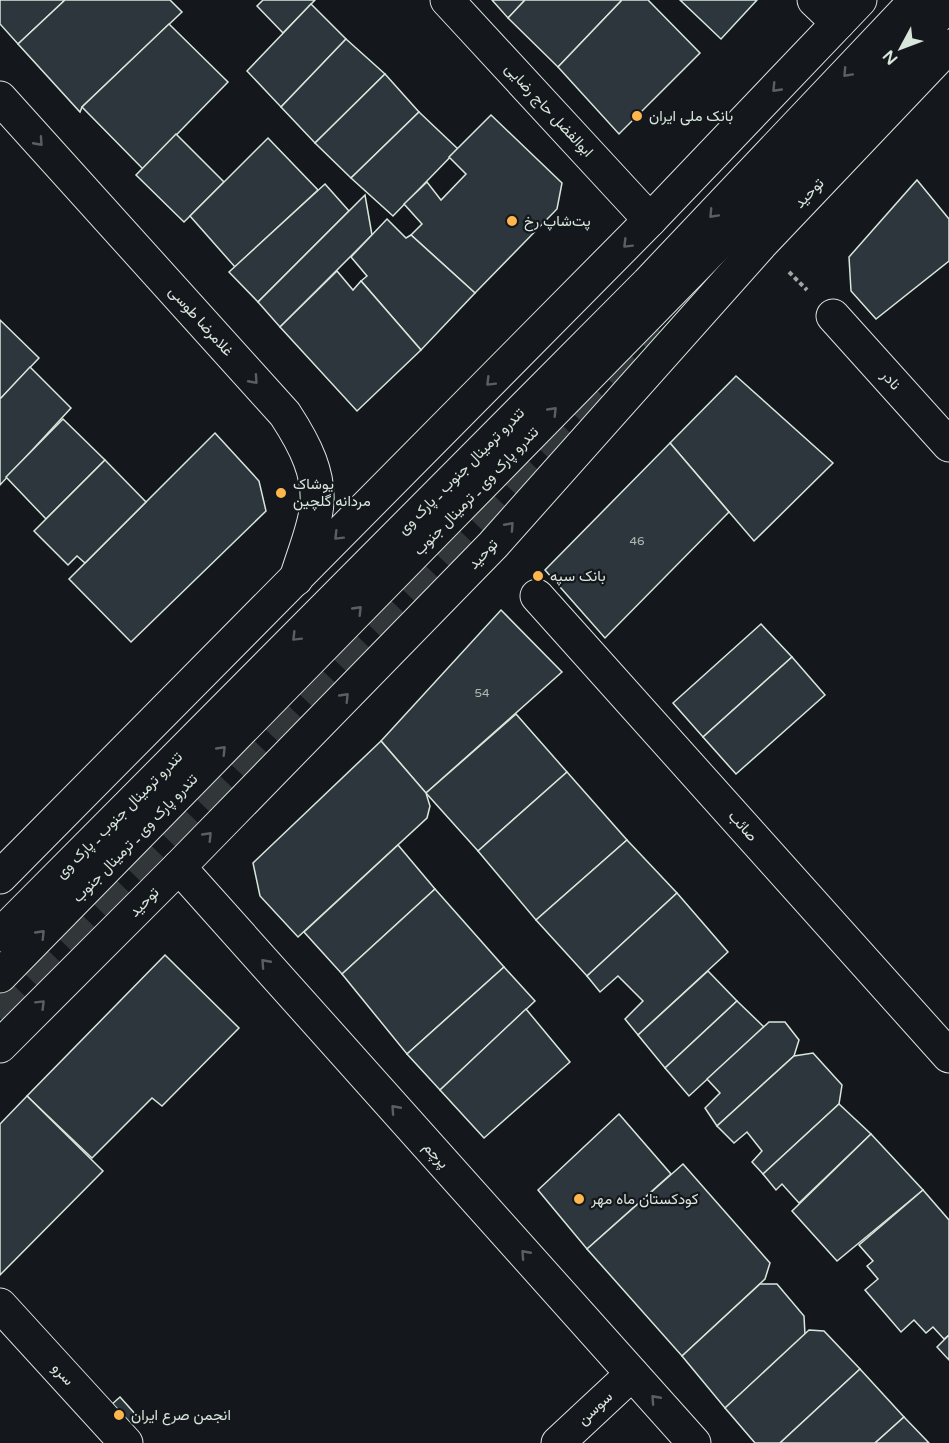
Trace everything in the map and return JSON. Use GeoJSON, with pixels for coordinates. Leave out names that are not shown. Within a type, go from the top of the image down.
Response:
{"type":"FeatureCollection","features":[{"type":"Feature","properties":{"kind":"main road","name":"ابوالفضل حاج رضایی"},"geometry":{"type":"LineString","coordinates":[[447,0],[650,220]]}},
{"type":"Feature","properties":{"kind":"main road"},"geometry":{"type":"LineString","coordinates":[[814,0],[838,23]]}},
{"type":"Feature","properties":{"kind":"main road"},"geometry":{"type":"LineString","coordinates":[[0,877],[650,220],[860,0]]}},
{"type":"Feature","properties":{"kind":"main road","name":"تندرو ترمینال جنوب ـ پارک وی"},"geometry":{"type":"LineString","coordinates":[[0,935],[648,283],[916,0]]}},
{"type":"Feature","properties":{"kind":"main road","name":"تندرو پارک وی ـ ترمینال جنوب"},"geometry":{"type":"LineString","coordinates":[[0,976],[780,181],[949,3]]}},
{"type":"Feature","properties":{"kind":"main road","name":"توحید"},"geometry":{"type":"LineString","coordinates":[[0,1046],[179,867],[493,545],[760,244],[949,46]]}},
{"type":"Feature","properties":{"kind":"main road","name":"غلامرضا طوسی"},"geometry":{"type":"LineString","coordinates":[[0,98],[285,414],[297,433],[309,456],[316,482],[316,511],[296,579]]}},
{"type":"Feature","properties":{"kind":"main road","name":"نادر"},"geometry":{"type":"LineString","coordinates":[[833,316],[949,445]]}},
{"type":"Feature","properties":{"kind":"main road","name":"صائب"},"geometry":{"type":"LineString","coordinates":[[537,596],[949,1056]]}},
{"type":"Feature","properties":{"kind":"main road","name":"پرچم"},"geometry":{"type":"LineString","coordinates":[[179,867],[694,1443]]}},
{"type":"Feature","properties":{"kind":"main road","name":"سرو"},"geometry":{"type":"LineString","coordinates":[[0,1305],[126,1443]]}},
{"type":"Feature","properties":{"kind":"main road","name":"سوسن"},"geometry":{"type":"LineString","coordinates":[[558,1443],[632,1374]]}},
{"type":"Feature","properties":{"kind":"path"},"geometry":{"type":"LineString","coordinates":[[760,244],[833,316]]}},
{"type":"Feature","properties":{"kind":"building"},"geometry":{"type":"Polygon","coordinates":[[[0,0],[65,0],[18,44],[0,24],[0,0]]]}},
{"type":"Feature","properties":{"kind":"building"},"geometry":{"type":"Polygon","coordinates":[[[65,0],[170,0],[182,12],[82,107],[80,112],[18,44],[65,0]]]}},
{"type":"Feature","properties":{"kind":"building"},"geometry":{"type":"Polygon","coordinates":[[[263,0],[315,0],[283,33],[257,6],[263,0]]]}},
{"type":"Feature","properties":{"kind":"building"},"geometry":{"type":"Polygon","coordinates":[[[492,0],[525,0],[508,18],[492,0]]]}},
{"type":"Feature","properties":{"kind":"building"},"geometry":{"type":"Polygon","coordinates":[[[525,0],[622,0],[558,67],[508,18],[525,0]]]}},
{"type":"Feature","properties":{"kind":"building"},"geometry":{"type":"Polygon","coordinates":[[[622,0],[648,0],[700,53],[619,134],[558,67],[622,0]]]}},
{"type":"Feature","properties":{"kind":"building"},"geometry":{"type":"Polygon","coordinates":[[[680,0],[757,0],[721,39],[680,0]]]}},
{"type":"Feature","properties":{"kind":"building"},"geometry":{"type":"Polygon","coordinates":[[[311,4],[346,39],[281,107],[247,71],[311,4]]]}},
{"type":"Feature","properties":{"kind":"building"},"geometry":{"type":"Polygon","coordinates":[[[169,24],[228,82],[143,169],[82,107],[169,24]]]}},
{"type":"Feature","properties":{"kind":"building"},"geometry":{"type":"Polygon","coordinates":[[[346,39],[385,74],[315,143],[281,107],[346,39]]]}},
{"type":"Feature","properties":{"kind":"building"},"geometry":{"type":"Polygon","coordinates":[[[385,74],[419,112],[351,178],[315,143],[385,74]]]}},
{"type":"Feature","properties":{"kind":"building"},"geometry":{"type":"Polygon","coordinates":[[[419,112],[458,149],[393,216],[351,178],[419,112]]]}},
{"type":"Feature","properties":{"kind":"building"},"geometry":{"type":"Polygon","coordinates":[[[491,115],[562,183],[557,209],[475,293],[411,235],[422,224],[404,204],[427,182],[441,200],[466,174],[449,157],[491,115]]]}},
{"type":"Feature","properties":{"kind":"building"},"geometry":{"type":"Polygon","coordinates":[[[176,134],[224,182],[184,222],[136,175],[176,134]]]}},
{"type":"Feature","properties":{"kind":"building"},"geometry":{"type":"Polygon","coordinates":[[[268,138],[318,190],[235,267],[190,216],[268,138]]]}},
{"type":"Feature","properties":{"kind":"building"},"geometry":{"type":"Polygon","coordinates":[[[917,180],[949,219],[949,261],[876,319],[851,291],[849,257],[917,180]]]}},
{"type":"Feature","properties":{"kind":"building"},"geometry":{"type":"Polygon","coordinates":[[[325,184],[349,211],[258,302],[229,272],[325,184]]]}},
{"type":"Feature","properties":{"kind":"building"},"geometry":{"type":"Polygon","coordinates":[[[365,195],[372,235],[280,327],[258,302],[365,195]]]}},
{"type":"Feature","properties":{"kind":"building"},"geometry":{"type":"Polygon","coordinates":[[[387,219],[406,238],[411,235],[475,293],[421,350],[361,281],[367,276],[351,257],[387,219]]]}},
{"type":"Feature","properties":{"kind":"building"},"geometry":{"type":"Polygon","coordinates":[[[337,271],[353,290],[361,281],[421,350],[357,411],[280,327],[337,271]]]}},
{"type":"Feature","properties":{"kind":"building"},"geometry":{"type":"Polygon","coordinates":[[[0,320],[39,358],[0,399],[0,320]]]}},
{"type":"Feature","properties":{"kind":"building"},"geometry":{"type":"Polygon","coordinates":[[[30,367],[71,408],[0,485],[0,399],[30,367]]]}},
{"type":"Feature","properties":{"kind":"building"},"geometry":{"type":"Polygon","coordinates":[[[736,376],[833,463],[754,541],[670,443],[736,376]]]}},
{"type":"Feature","properties":{"kind":"building"},"geometry":{"type":"Polygon","coordinates":[[[63,419],[105,460],[46,519],[6,477],[63,419]]]}},
{"type":"Feature","properties":{"kind":"building"},"geometry":{"type":"Polygon","coordinates":[[[215,433],[259,481],[266,511],[131,642],[69,579],[215,433]]]}},
{"type":"Feature","properties":{"kind":"building"},"geometry":{"type":"Polygon","coordinates":[[[670,443],[729,512],[605,638],[545,570],[670,443]]]}},
{"type":"Feature","properties":{"kind":"building"},"geometry":{"type":"Polygon","coordinates":[[[105,460],[146,502],[85,563],[77,556],[68,565],[34,531],[105,460]]]}},
{"type":"Feature","properties":{"kind":"building"},"geometry":{"type":"Polygon","coordinates":[[[501,610],[562,672],[426,793],[381,741],[501,610]]]}},
{"type":"Feature","properties":{"kind":"building"},"geometry":{"type":"Polygon","coordinates":[[[761,624],[792,657],[703,737],[673,703],[761,624]]]}},
{"type":"Feature","properties":{"kind":"building"},"geometry":{"type":"Polygon","coordinates":[[[792,657],[825,695],[736,774],[703,737],[792,657]]]}},
{"type":"Feature","properties":{"kind":"building"},"geometry":{"type":"Polygon","coordinates":[[[516,714],[567,772],[478,851],[426,793],[516,714]]]}},
{"type":"Feature","properties":{"kind":"building"},"geometry":{"type":"Polygon","coordinates":[[[381,741],[426,793],[430,806],[427,818],[298,937],[260,896],[253,863],[381,741]]]}},
{"type":"Feature","properties":{"kind":"building"},"geometry":{"type":"Polygon","coordinates":[[[567,772],[627,840],[536,920],[478,851],[567,772]]]}},
{"type":"Feature","properties":{"kind":"building"},"geometry":{"type":"Polygon","coordinates":[[[627,840],[677,893],[587,976],[536,920],[627,840]]]}},
{"type":"Feature","properties":{"kind":"building"},"geometry":{"type":"Polygon","coordinates":[[[398,845],[435,889],[342,974],[304,932],[398,845]]]}},
{"type":"Feature","properties":{"kind":"building"},"geometry":{"type":"Polygon","coordinates":[[[435,889],[504,967],[407,1054],[342,974],[435,889]]]}},
{"type":"Feature","properties":{"kind":"building"},"geometry":{"type":"Polygon","coordinates":[[[677,893],[728,952],[638,1035],[625,1019],[643,1001],[618,976],[600,992],[587,976],[677,893]]]}},
{"type":"Feature","properties":{"kind":"building"},"geometry":{"type":"Polygon","coordinates":[[[165,955],[239,1028],[162,1106],[152,1098],[92,1158],[27,1096],[165,955]]]}},
{"type":"Feature","properties":{"kind":"building"},"geometry":{"type":"Polygon","coordinates":[[[504,967],[535,1001],[440,1090],[407,1054],[504,967]]]}},
{"type":"Feature","properties":{"kind":"building"},"geometry":{"type":"Polygon","coordinates":[[[708,971],[737,1001],[665,1068],[638,1035],[708,971]]]}},
{"type":"Feature","properties":{"kind":"building"},"geometry":{"type":"Polygon","coordinates":[[[737,1001],[764,1027],[689,1096],[665,1068],[737,1001]]]}},
{"type":"Feature","properties":{"kind":"building"},"geometry":{"type":"Polygon","coordinates":[[[526,1009],[570,1062],[484,1138],[440,1090],[526,1009]]]}},
{"type":"Feature","properties":{"kind":"building"},"geometry":{"type":"Polygon","coordinates":[[[769,1022],[785,1022],[799,1040],[794,1056],[717,1126],[705,1108],[720,1093],[707,1079],[769,1022]]]}},
{"type":"Feature","properties":{"kind":"building"},"geometry":{"type":"Polygon","coordinates":[[[813,1053],[842,1085],[839,1104],[763,1174],[752,1162],[762,1151],[747,1132],[734,1143],[717,1126],[794,1056],[813,1053]]]}},
{"type":"Feature","properties":{"kind":"building"},"geometry":{"type":"Polygon","coordinates":[[[27,1096],[103,1171],[0,1275],[0,1124],[27,1096]]]}},
{"type":"Feature","properties":{"kind":"building"},"geometry":{"type":"Polygon","coordinates":[[[839,1104],[871,1134],[799,1203],[782,1184],[776,1190],[763,1174],[839,1104]]]}},
{"type":"Feature","properties":{"kind":"building"},"geometry":{"type":"Polygon","coordinates":[[[619,1114],[671,1174],[587,1249],[538,1190],[619,1114]]]}},
{"type":"Feature","properties":{"kind":"building"},"geometry":{"type":"Polygon","coordinates":[[[871,1134],[923,1190],[837,1261],[792,1211],[871,1134]]]}},
{"type":"Feature","properties":{"kind":"building"},"geometry":{"type":"Polygon","coordinates":[[[683,1164],[770,1263],[765,1279],[682,1356],[587,1249],[683,1164]]]}},
{"type":"Feature","properties":{"kind":"building"},"geometry":{"type":"Polygon","coordinates":[[[923,1190],[949,1220],[949,1335],[944,1339],[933,1327],[926,1333],[914,1320],[901,1332],[865,1290],[878,1279],[867,1266],[873,1261],[859,1245],[923,1190]]]}},
{"type":"Feature","properties":{"kind":"building"},"geometry":{"type":"Polygon","coordinates":[[[760,1284],[777,1284],[804,1316],[805,1335],[725,1408],[682,1356],[760,1284]]]}},
{"type":"Feature","properties":{"kind":"building"},"geometry":{"type":"Polygon","coordinates":[[[809,1330],[824,1331],[860,1369],[780,1443],[755,1443],[725,1408],[809,1330]]]}},
{"type":"Feature","properties":{"kind":"building"},"geometry":{"type":"Polygon","coordinates":[[[949,1335],[949,1360],[937,1347],[949,1335]]]}},
{"type":"Feature","properties":{"kind":"building"},"geometry":{"type":"Polygon","coordinates":[[[860,1369],[904,1417],[875,1443],[780,1443],[860,1369]]]}},
{"type":"Feature","properties":{"kind":"building","name":"انجمن صرع ایران"},"geometry":{"type":"Polygon","coordinates":[[[120,1397],[137,1416],[118,1434],[101,1414],[120,1397]]]}},
{"type":"Feature","properties":{"kind":"building"},"geometry":{"type":"Polygon","coordinates":[[[904,1417],[929,1443],[875,1443],[904,1417]]]}},
{"type":"Feature","properties":{"kind":"tunnel"},"geometry":{"type":"LineString","coordinates":[[0,1018],[662,333]]}},
{"type":"Feature","properties":{"kind":"place","name":"بانک ملی ایران"},"geometry":{"type":"Point","coordinates":[637,116]}},
{"type":"Feature","properties":{"kind":"place","name":"پت‌شاپ رخ"},"geometry":{"type":"Point","coordinates":[512,221]}},
{"type":"Feature","properties":{"kind":"place","name":"پوشاک مردانه گلچین"},"geometry":{"type":"Point","coordinates":[281,493]}},
{"type":"Feature","properties":{"kind":"place","name":"بانک سپه"},"geometry":{"type":"Point","coordinates":[538,576]}},
{"type":"Feature","properties":{"kind":"place","name":"کودکستان ماه مهر"},"geometry":{"type":"Point","coordinates":[579,1199]}},
{"type":"Feature","properties":{"kind":"place","name":"انجمن صرع ایران"},"geometry":{"type":"Point","coordinates":[119,1415]}}]}
